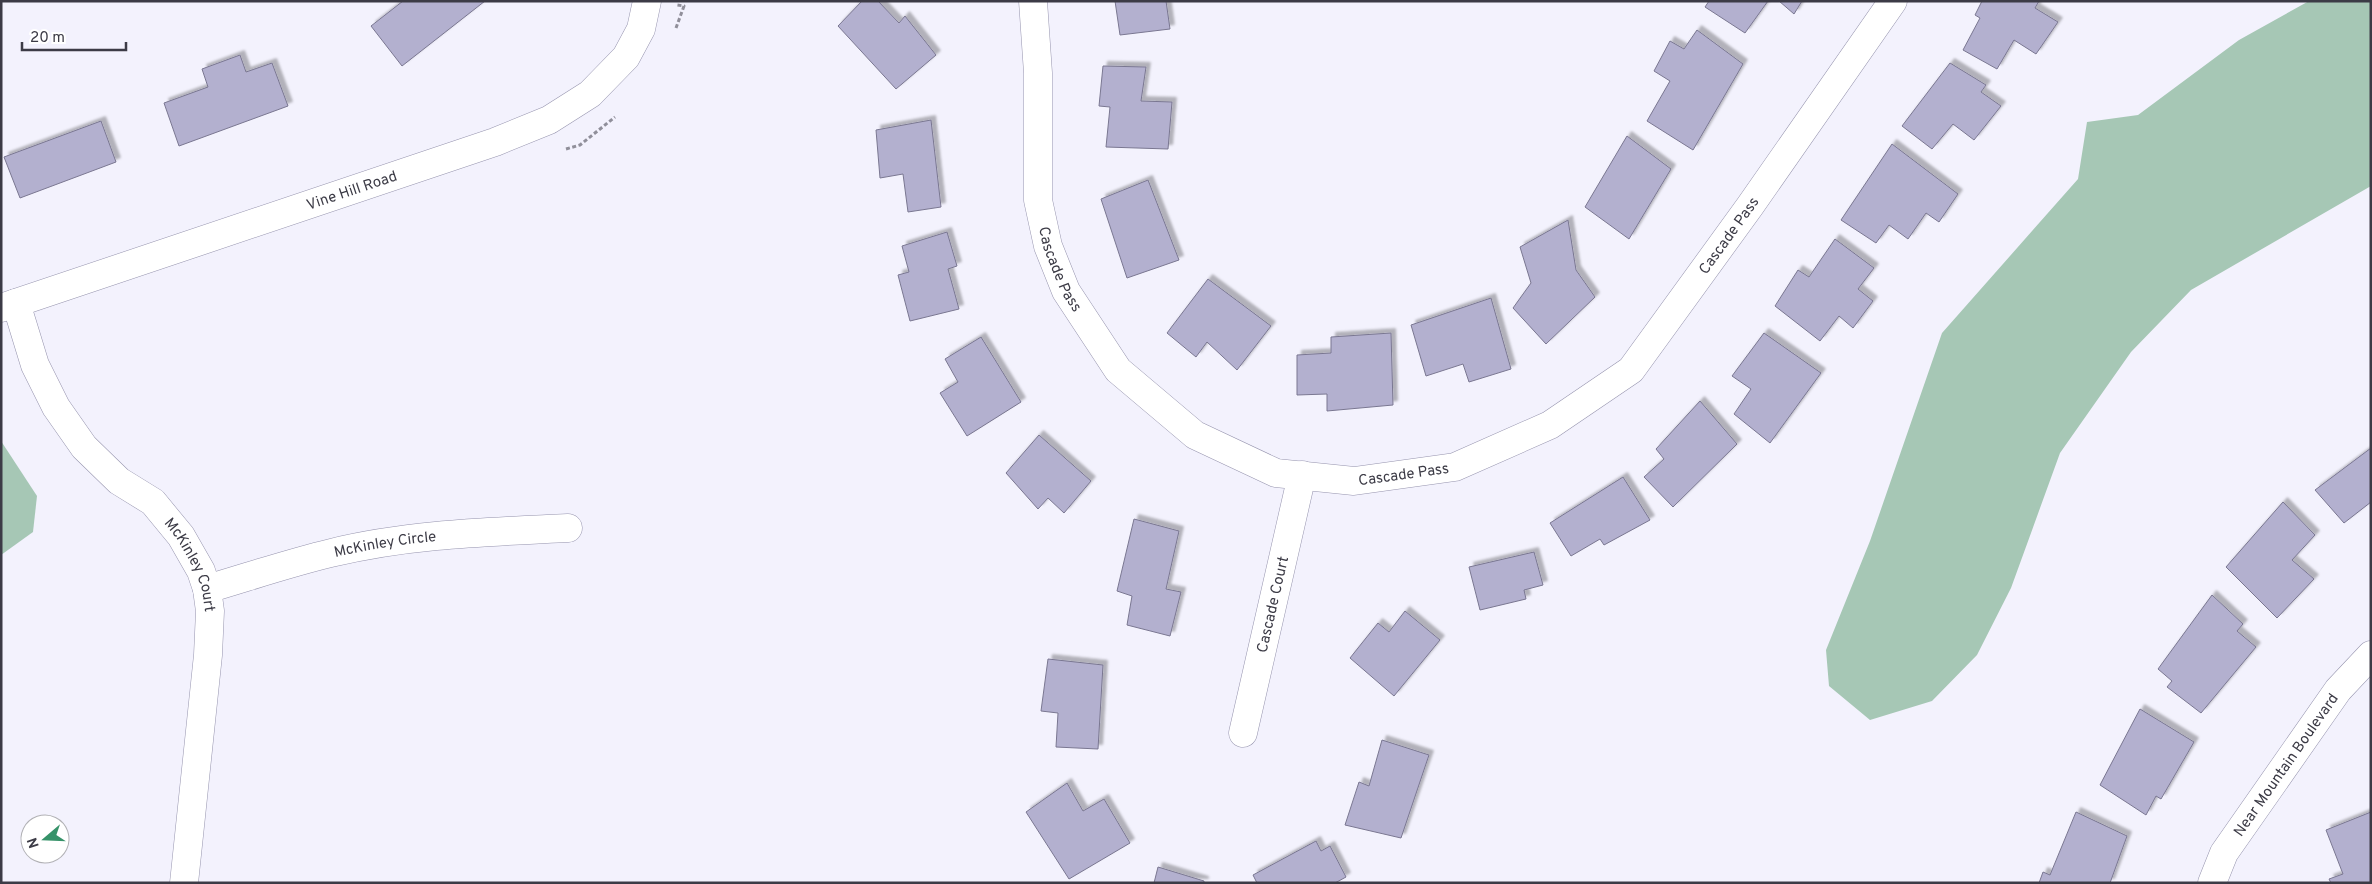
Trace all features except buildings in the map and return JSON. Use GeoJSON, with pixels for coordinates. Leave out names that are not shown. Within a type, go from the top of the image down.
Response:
{"type":"FeatureCollection","features":[{"type":"Feature","properties":{"kind":"street","name":"Vine Hill Road"},"geometry":{"type":"LineString","coordinates":[[8,305],[495,142],[549,120],[590,94],[626,58],[641,29],[647,1]]}},
{"type":"Feature","properties":{"kind":"street","name":"Cascade Pass"},"geometry":{"type":"LineString","coordinates":[[1033,1],[1038,73],[1038,200],[1048,246],[1066,291],[1118,370],[1195,435],[1276,473],[1354,481],[1455,467],[1550,425],[1631,370],[1750,206],[1893,1]]}},
{"type":"Feature","properties":{"kind":"street","name":"McKinley Court"},"geometry":{"type":"LineString","coordinates":[[8,305],[56,407],[84,447],[119,482],[153,502],[181,536],[201,572],[207,589],[210,611],[208,655],[184,883]]}},
{"type":"Feature","properties":{"kind":"street","name":"Cascade Court"},"geometry":{"type":"LineString","coordinates":[[1243,734],[1302,476]]}},
{"type":"Feature","properties":{"kind":"street","name":"McKinley Circle"},"geometry":{"type":"LineString","coordinates":[[207,589],[331,553],[394,541],[456,533],[568,528]]}},
{"type":"Feature","properties":{"kind":"street","name":"Near Mountain Boulevard"},"geometry":{"type":"LineString","coordinates":[[2212,883],[2224,853],[2338,690],[2371,655]]}},
{"type":"Feature","properties":{"kind":"shaded area"},"geometry":{"type":"Polygon","coordinates":[[[2309,1],[2371,1],[2371,186],[2191,290],[2131,352],[2060,453],[2011,588],[1977,655],[1932,701],[1870,720],[1829,686],[1826,650],[1870,541],[1942,333],[2078,179],[2087,122],[2138,115],[2239,40],[2309,1]]]}},
{"type":"Feature","properties":{"kind":"shaded area"},"geometry":{"type":"Polygon","coordinates":[[[1,441],[37,496],[33,532],[1,555],[1,441]]]}}]}
